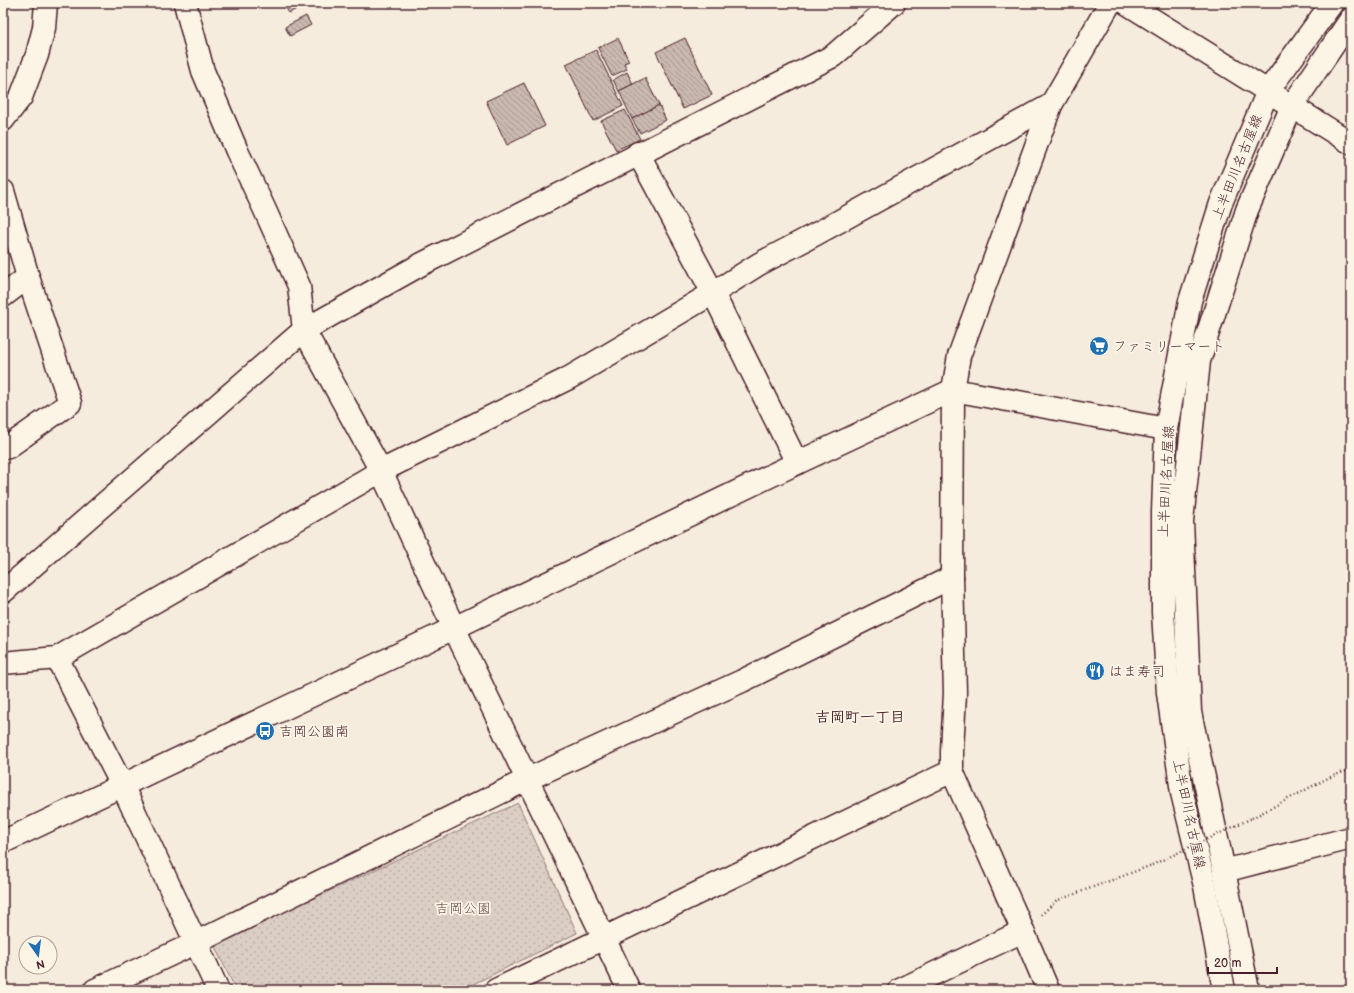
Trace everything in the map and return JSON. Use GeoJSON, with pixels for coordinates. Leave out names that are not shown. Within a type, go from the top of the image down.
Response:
{"type":"FeatureCollection","features":[{"type":"Feature","properties":{"kind":"street"},"geometry":{"type":"LineString","coordinates":[[3,120],[21,97],[37,55],[44,28],[46,3]]}},
{"type":"Feature","properties":{"kind":"street"},"geometry":{"type":"LineString","coordinates":[[185,3],[203,71],[237,151],[299,286],[304,330],[381,471],[454,628],[528,778],[629,990]]}},
{"type":"Feature","properties":{"kind":"street"},"geometry":{"type":"LineString","coordinates":[[3,592],[304,330],[420,265],[638,153],[833,56],[894,3]]}},
{"type":"Feature","properties":{"kind":"street"},"geometry":{"type":"LineString","coordinates":[[1048,990],[952,771],[955,693],[952,577],[953,390],[959,356],[1051,105],[1110,3]]}},
{"type":"Feature","properties":{"kind":"street"},"geometry":{"type":"LineString","coordinates":[[1126,3],[1351,143]]}},
{"type":"Feature","properties":{"kind":"street","name":"上半田川名古屋線"},"geometry":{"type":"LineString","coordinates":[[1224,990],[1205,886],[1182,793],[1168,693],[1164,612],[1163,519],[1166,429],[1190,301],[1221,203],[1268,91],[1332,3]]}},
{"type":"Feature","properties":{"kind":"street","name":"上半田川名古屋線"},"geometry":{"type":"LineString","coordinates":[[1248,990],[1190,712],[1182,521],[1199,361],[1247,210],[1292,106],[1351,19]]}},
{"type":"Feature","properties":{"kind":"street"},"geometry":{"type":"LineString","coordinates":[[3,663],[57,658],[381,471],[569,378],[713,293],[759,264],[1051,105]]}},
{"type":"Feature","properties":{"kind":"street"},"geometry":{"type":"LineString","coordinates":[[638,153],[713,293],[797,463]]}},
{"type":"Feature","properties":{"kind":"street"},"geometry":{"type":"LineString","coordinates":[[3,191],[28,277],[70,402],[8,447],[3,448]]}},
{"type":"Feature","properties":{"kind":"street"},"geometry":{"type":"LineString","coordinates":[[3,296],[28,277]]}},
{"type":"Feature","properties":{"kind":"street"},"geometry":{"type":"LineString","coordinates":[[3,842],[953,390],[1166,429]]}},
{"type":"Feature","properties":{"kind":"street"},"geometry":{"type":"LineString","coordinates":[[95,990],[195,943],[528,778],[742,681],[952,577]]}},
{"type":"Feature","properties":{"kind":"street"},"geometry":{"type":"LineString","coordinates":[[57,658],[122,785],[218,990]]}},
{"type":"Feature","properties":{"kind":"street"},"geometry":{"type":"LineString","coordinates":[[496,990],[605,939],[952,771]]}},
{"type":"Feature","properties":{"kind":"street"},"geometry":{"type":"LineString","coordinates":[[1224,871],[1351,838]]}},
{"type":"Feature","properties":{"kind":"street"},"geometry":{"type":"LineString","coordinates":[[900,990],[1023,931]]}},
{"type":"Feature","properties":{"kind":"path"},"geometry":{"type":"LineString","coordinates":[[1056,901],[1152,865],[1252,818],[1328,778],[1351,768]]}},
{"type":"Feature","properties":{"kind":"green space","name":"吉岡公園"},"geometry":{"type":"Polygon","coordinates":[[[518,803],[577,933],[461,990],[236,990],[214,945],[518,803]]]}},
{"type":"Feature","properties":{"kind":"building"},"geometry":{"type":"Polygon","coordinates":[[[283,3],[308,3],[289,13],[283,3]]]}},
{"type":"Feature","properties":{"kind":"building"},"geometry":{"type":"Polygon","coordinates":[[[306,16],[311,25],[290,36],[285,27],[306,16]]]}},
{"type":"Feature","properties":{"kind":"building"},"geometry":{"type":"Polygon","coordinates":[[[618,38],[629,61],[624,63],[627,69],[612,76],[598,48],[618,38]]]}},
{"type":"Feature","properties":{"kind":"building"},"geometry":{"type":"Polygon","coordinates":[[[685,38],[712,95],[683,109],[656,52],[685,38]]]}},
{"type":"Feature","properties":{"kind":"building"},"geometry":{"type":"Polygon","coordinates":[[[596,50],[623,106],[593,121],[566,64],[596,50]]]}},
{"type":"Feature","properties":{"kind":"building"},"geometry":{"type":"Polygon","coordinates":[[[627,72],[633,84],[619,91],[613,80],[627,72]]]}},
{"type":"Feature","properties":{"kind":"building"},"geometry":{"type":"Polygon","coordinates":[[[645,78],[659,105],[632,119],[619,91],[645,78]]]}},
{"type":"Feature","properties":{"kind":"building"},"geometry":{"type":"Polygon","coordinates":[[[524,83],[545,126],[507,145],[486,101],[524,83]]]}},
{"type":"Feature","properties":{"kind":"building"},"geometry":{"type":"Polygon","coordinates":[[[659,105],[666,120],[640,133],[632,119],[659,105]]]}},
{"type":"Feature","properties":{"kind":"building"},"geometry":{"type":"Polygon","coordinates":[[[625,110],[640,139],[616,150],[601,121],[625,110]]]}},
{"type":"Feature","properties":{"kind":"place","name":"ファミリーマート"},"geometry":{"type":"Point","coordinates":[1099,346]}},
{"type":"Feature","properties":{"kind":"place","name":"はま寿司"},"geometry":{"type":"Point","coordinates":[1095,671]}},
{"type":"Feature","properties":{"kind":"place","name":"吉岡公園南"},"geometry":{"type":"Point","coordinates":[265,731]}},
{"type":"Feature","properties":{"kind":"district","name":"吉岡町一丁目"},"geometry":{"type":"Point","coordinates":[860,717]}}]}
